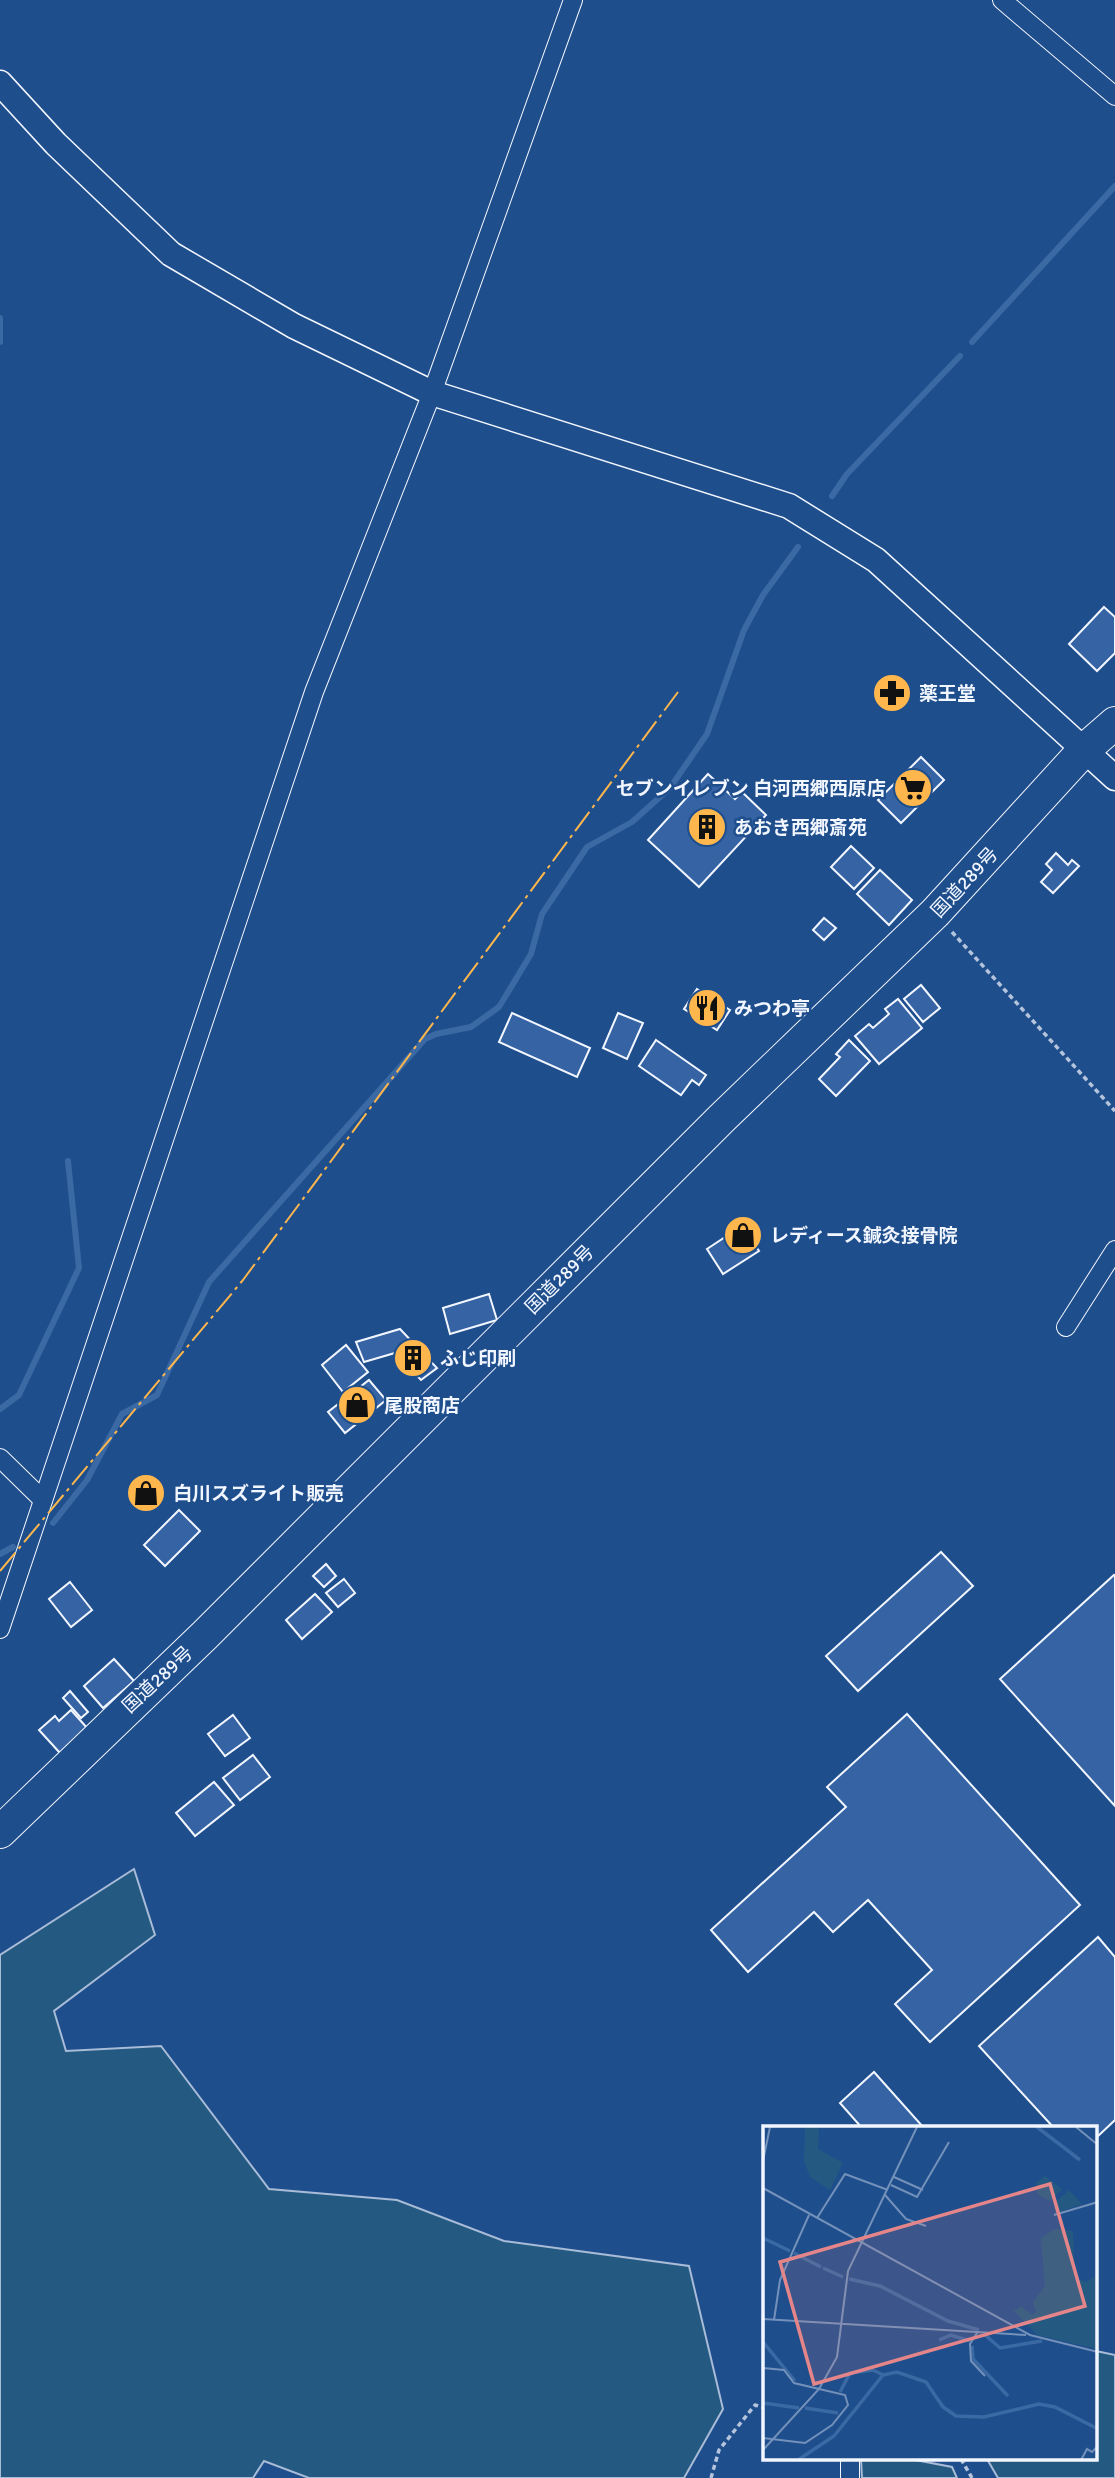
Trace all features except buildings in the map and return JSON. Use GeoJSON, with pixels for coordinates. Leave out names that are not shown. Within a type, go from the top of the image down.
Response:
{"type":"FeatureCollection","features":[{"type":"Feature","properties":{"kind":"highway","name":"国道289号"},"geometry":{"type":"LineString","coordinates":[[0,1832],[205,1635],[722,1118],[935,913],[1084,750],[1115,723]]}},
{"type":"Feature","properties":{"kind":"street"},"geometry":{"type":"LineString","coordinates":[[0,1629],[310,703],[432,393],[573,0]]}},
{"type":"Feature","properties":{"kind":"street"},"geometry":{"type":"LineString","coordinates":[[1002,0],[1115,96]]}},
{"type":"Feature","properties":{"kind":"street"},"geometry":{"type":"LineString","coordinates":[[0,83],[56,144],[171,254],[294,326],[432,393],[789,506],[876,560],[1115,778]]}},
{"type":"Feature","properties":{"kind":"street"},"geometry":{"type":"LineString","coordinates":[[1066,1326],[1115,1250]]}},
{"type":"Feature","properties":{"kind":"street"},"geometry":{"type":"LineString","coordinates":[[0,1458],[43,1500]]}},
{"type":"Feature","properties":{"kind":"street"},"geometry":{"type":"LineString","coordinates":[[850,2460],[850,2478]]}},
{"type":"Feature","properties":{"kind":"path"},"geometry":{"type":"LineString","coordinates":[[935,913],[1115,1111]]}},
{"type":"Feature","properties":{"kind":"path"},"geometry":{"type":"LineString","coordinates":[[711,2478],[719,2450],[755,2405],[763,2407]]}},
{"type":"Feature","properties":{"kind":"path"},"geometry":{"type":"LineString","coordinates":[[962,2460],[972,2478]]}},
{"type":"Feature","properties":{"kind":"shaded area"},"geometry":{"type":"Polygon","coordinates":[[[134,1869],[155,1935],[54,2011],[66,2051],[161,2046],[269,2189],[397,2200],[504,2241],[689,2266],[723,2409],[684,2478],[309,2478],[264,2461],[253,2478],[0,2478],[0,1955],[134,1869]]]}},
{"type":"Feature","properties":{"kind":"shaded area"},"geometry":{"type":"Polygon","coordinates":[[[1098,2351],[1115,2355],[1115,2478],[998,2478],[988,2460],[1098,2460],[1098,2351]]]}},
{"type":"Feature","properties":{"kind":"shaded area"},"geometry":{"type":"Polygon","coordinates":[[[861,2460],[915,2460],[952,2467],[957,2478],[862,2478],[861,2460]]]}},
{"type":"Feature","properties":{"kind":"waterway"},"geometry":{"type":"LineString","coordinates":[[972,342],[1115,186]]}},
{"type":"Feature","properties":{"kind":"waterway"},"geometry":{"type":"LineString","coordinates":[[0,318],[0,342]]}},
{"type":"Feature","properties":{"kind":"waterway"},"geometry":{"type":"LineString","coordinates":[[832,496],[847,474],[960,356]]}},
{"type":"Feature","properties":{"kind":"waterway"},"geometry":{"type":"LineString","coordinates":[[53,1523],[87,1480],[122,1414],[157,1395],[209,1282],[425,1039],[471,1027],[499,1007],[531,954],[542,914],[587,847],[632,822],[670,788],[707,734],[744,630],[763,595],[798,547]]}},
{"type":"Feature","properties":{"kind":"waterway"},"geometry":{"type":"LineString","coordinates":[[0,1409],[19,1395],[79,1268],[68,1161]]}},
{"type":"Feature","properties":{"kind":"waterway"},"geometry":{"type":"LineString","coordinates":[[0,1554],[13,1547]]}},
{"type":"Feature","properties":{"kind":"power"},"geometry":{"type":"LineString","coordinates":[[0,1571],[243,1280],[678,692]]}},
{"type":"Feature","properties":{"kind":"place","name":"薬王堂"},"geometry":{"type":"Point","coordinates":[892,693]}},
{"type":"Feature","properties":{"kind":"place","name":"セブンイレブン 白河西郷西原店"},"geometry":{"type":"Point","coordinates":[913,788]}},
{"type":"Feature","properties":{"kind":"place","name":"あおき西郷斎苑"},"geometry":{"type":"Point","coordinates":[707,827]}},
{"type":"Feature","properties":{"kind":"place","name":"みつわ亭"},"geometry":{"type":"Point","coordinates":[707,1008]}},
{"type":"Feature","properties":{"kind":"place","name":"レディース鍼灸接骨院"},"geometry":{"type":"Point","coordinates":[743,1235]}},
{"type":"Feature","properties":{"kind":"place","name":"ふじ印刷"},"geometry":{"type":"Point","coordinates":[413,1358]}},
{"type":"Feature","properties":{"kind":"place","name":"尾股商店"},"geometry":{"type":"Point","coordinates":[357,1405]}},
{"type":"Feature","properties":{"kind":"place","name":"白川スズライト販売"},"geometry":{"type":"Point","coordinates":[146,1493]}}]}
